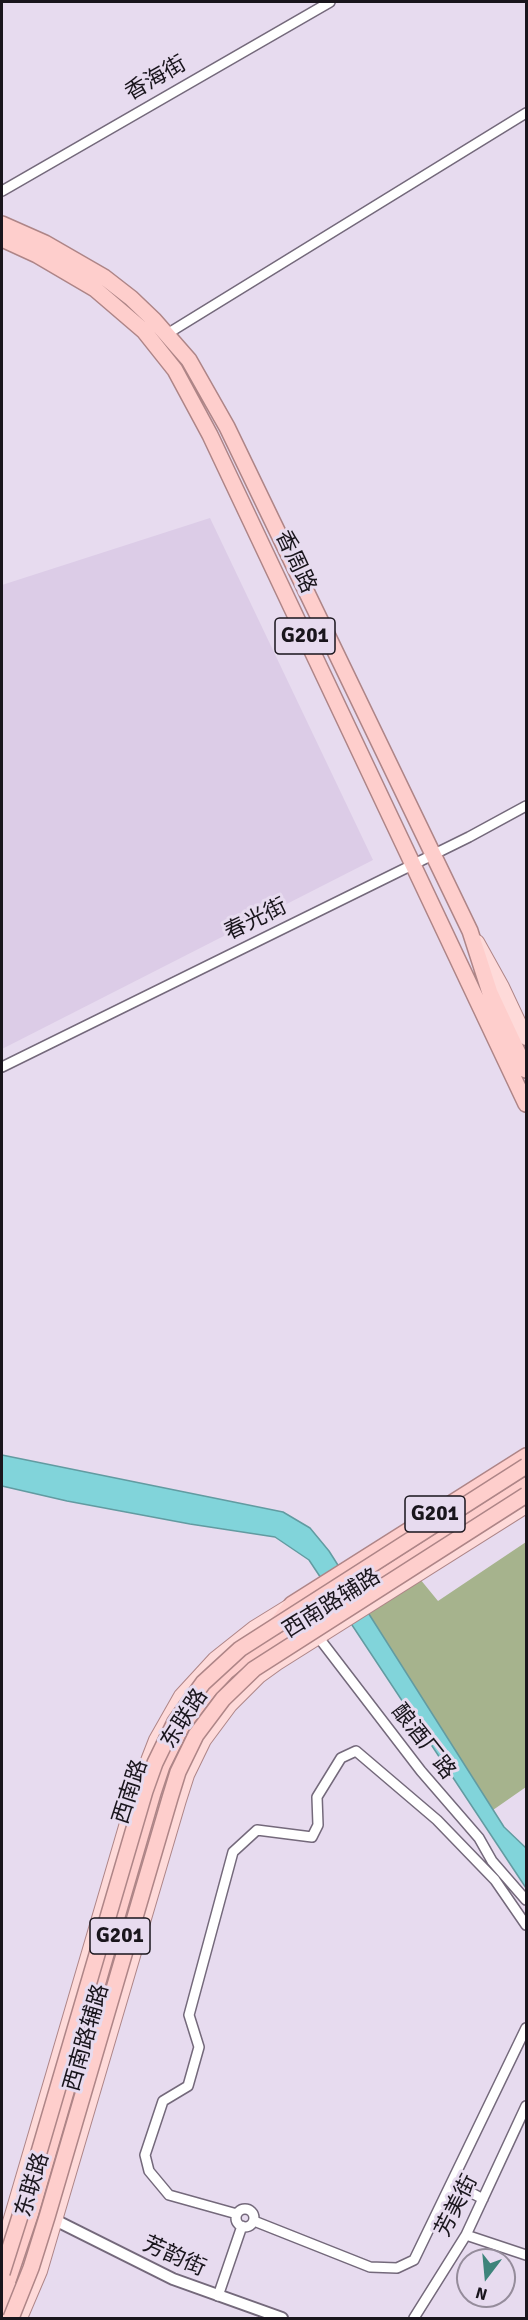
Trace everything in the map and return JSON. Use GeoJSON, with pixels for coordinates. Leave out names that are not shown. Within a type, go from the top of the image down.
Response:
{"type":"FeatureCollection","features":[{"type":"Feature","properties":{"kind":"highway","name":"香周路"},"geometry":{"type":"LineString","coordinates":[[2,224],[45,243],[104,277],[131,298],[189,360],[227,427],[470,931]]}},
{"type":"Feature","properties":{"kind":"highway","name":"香周路"},"geometry":{"type":"LineString","coordinates":[[2,239],[37,255],[95,289],[144,331],[175,370],[210,435],[526,1104]]}},
{"type":"Feature","properties":{"kind":"highway","name":"G201"},"geometry":{"type":"LineString","coordinates":[[470,931],[490,993],[526,1070]]}},
{"type":"Feature","properties":{"kind":"highway","name":"西南路"},"geometry":{"type":"LineString","coordinates":[[35,2214],[153,1793],[171,1747],[188,1716],[226,1672],[263,1642],[292,1604],[526,1456]]}},
{"type":"Feature","properties":{"kind":"highway","name":"东联路"},"geometry":{"type":"LineString","coordinates":[[2,2273],[145,1791],[174,1722],[203,1683],[220,1665],[249,1642],[526,1466]]}},
{"type":"Feature","properties":{"kind":"highway","name":"西南路"},"geometry":{"type":"LineString","coordinates":[[2,2316],[9,2301],[170,1769],[201,1711],[216,1693],[249,1663],[526,1485]]}},
{"type":"Feature","properties":{"kind":"highway","name":"东联路"},"geometry":{"type":"LineString","coordinates":[[11,2319],[31,2268],[47,2217],[178,1772],[196,1735],[223,1699],[254,1670],[526,1495]]}},
{"type":"Feature","properties":{"kind":"highway"},"geometry":{"type":"LineString","coordinates":[[144,1854],[150,1897]]}},
{"type":"Feature","properties":{"kind":"highway"},"geometry":{"type":"LineString","coordinates":[[35,2214],[55,2220]]}},
{"type":"Feature","properties":{"kind":"highway","name":"西南路"},"geometry":{"type":"LineString","coordinates":[[2,2298],[25,2244]]}},
{"type":"Feature","properties":{"kind":"main road","name":"香周路"},"geometry":{"type":"LineString","coordinates":[[470,931],[502,987],[526,1038]]}},
{"type":"Feature","properties":{"kind":"main road","name":"西南路辅路"},"geometry":{"type":"LineString","coordinates":[[20,2319],[40,2271],[187,1775],[204,1740],[230,1705],[259,1676],[526,1506]]}},
{"type":"Feature","properties":{"kind":"main road","name":"西南路辅路"},"geometry":{"type":"LineString","coordinates":[[2,2243],[137,1789],[156,1740],[181,1696],[215,1659],[254,1628],[292,1604]]}},
{"type":"Feature","properties":{"kind":"street","name":"香海街"},"geometry":{"type":"LineString","coordinates":[[2,190],[330,2]]}},
{"type":"Feature","properties":{"kind":"street"},"geometry":{"type":"LineString","coordinates":[[167,334],[526,113]]}},
{"type":"Feature","properties":{"kind":"street","name":"春光街"},"geometry":{"type":"LineString","coordinates":[[2,1067],[433,855],[526,806]]}},
{"type":"Feature","properties":{"kind":"street","name":"酿酒厂路"},"geometry":{"type":"LineString","coordinates":[[292,1604],[420,1771],[479,1838],[492,1861],[526,1900]]}},
{"type":"Feature","properties":{"kind":"street"},"geometry":{"type":"LineString","coordinates":[[237,2214],[169,2195],[149,2171],[145,2155],[163,2101],[188,2086],[199,2047],[189,2015],[233,1852],[257,1830],[312,1837],[318,1825],[317,1797],[341,1758],[356,1751],[438,1820],[495,1880],[526,1924]]}},
{"type":"Feature","properties":{"kind":"street"},"geometry":{"type":"LineString","coordinates":[[254,2221],[370,2267],[397,2268],[414,2260],[526,2028]]}},
{"type":"Feature","properties":{"kind":"street","name":"芳美街"},"geometry":{"type":"LineString","coordinates":[[414,2319],[466,2235],[526,2106]]}},
{"type":"Feature","properties":{"kind":"street"},"geometry":{"type":"LineString","coordinates":[[453,2183],[483,2199]]}},
{"type":"Feature","properties":{"kind":"street"},"geometry":{"type":"LineString","coordinates":[[237,2214],[241,2210],[250,2210],[254,2214],[254,2221],[251,2225],[242,2226]]}},
{"type":"Feature","properties":{"kind":"street"},"geometry":{"type":"LineString","coordinates":[[237,2214],[238,2223],[242,2226]]}},
{"type":"Feature","properties":{"kind":"street","name":"芳韵街"},"geometry":{"type":"LineString","coordinates":[[55,2220],[173,2279],[282,2319]]}},
{"type":"Feature","properties":{"kind":"street"},"geometry":{"type":"LineString","coordinates":[[218,2296],[242,2226]]}},
{"type":"Feature","properties":{"kind":"street"},"geometry":{"type":"LineString","coordinates":[[466,2235],[526,2255]]}},
{"type":"Feature","properties":{"kind":"street"},"geometry":{"type":"LineString","coordinates":[[2,2243],[25,2244]]}},
{"type":"Feature","properties":{"kind":"shaded area"},"geometry":{"type":"Polygon","coordinates":[[[210,518],[373,860],[2,1049],[2,585],[210,518]]]}},
{"type":"Feature","properties":{"kind":"shaded area"},"geometry":{"type":"Polygon","coordinates":[[[2,1455],[283,1512],[310,1528],[329,1551],[504,1827],[526,1848],[526,1888],[309,1560],[275,1537],[190,1524],[67,1501],[2,1486],[2,1455]]]}},
{"type":"Feature","properties":{"kind":"shaded area"},"geometry":{"type":"Polygon","coordinates":[[[526,1542],[526,1787],[493,1810],[367,1611],[420,1579],[438,1601],[526,1542]]]}}]}
